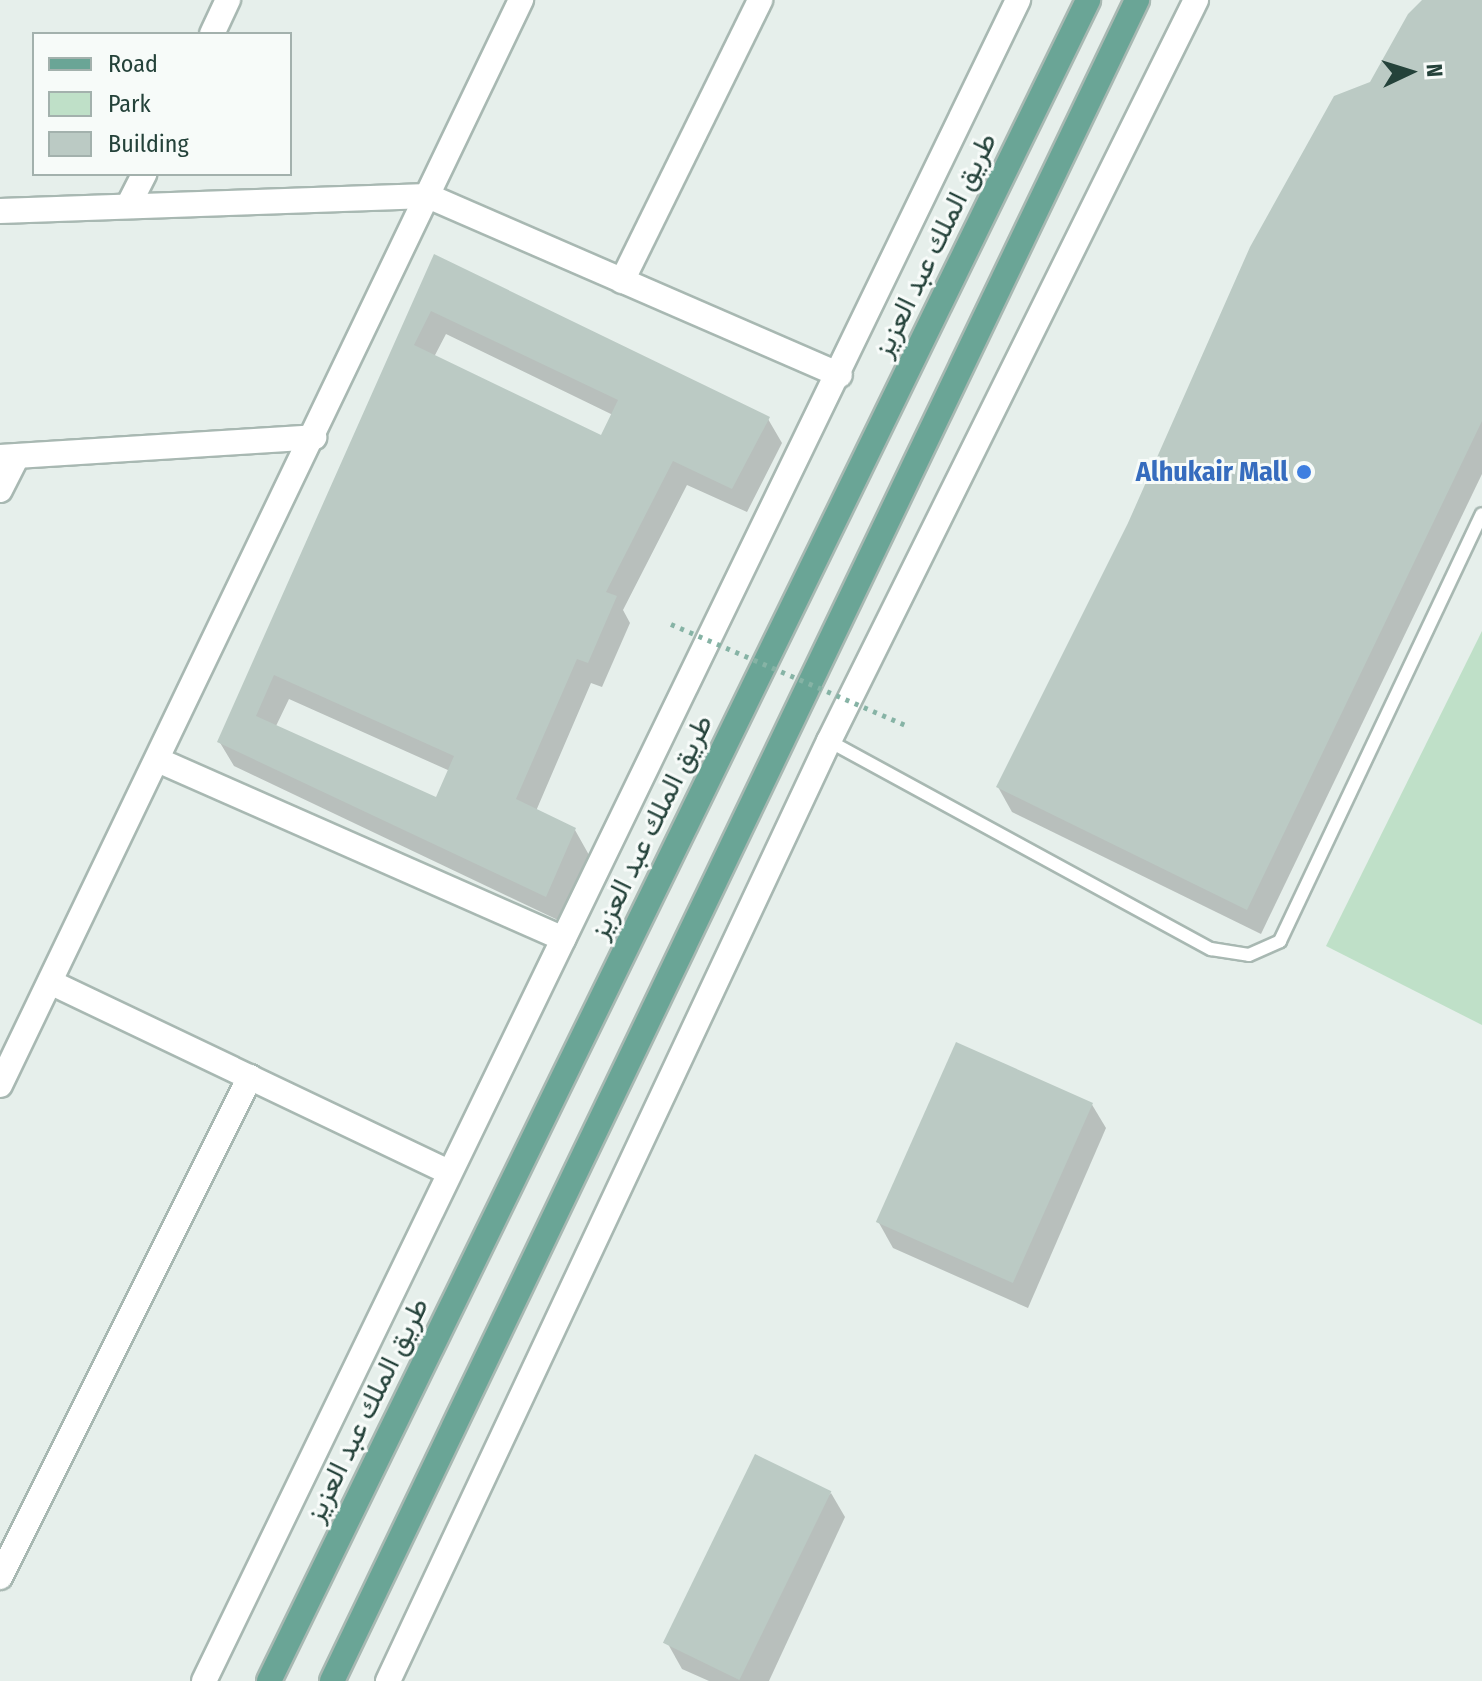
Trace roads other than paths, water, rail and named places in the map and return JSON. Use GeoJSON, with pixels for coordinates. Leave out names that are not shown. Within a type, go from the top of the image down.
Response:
{"type":"FeatureCollection","features":[{"type":"Feature","properties":{"kind":"main road","name":"طريق الملك عبد العزيز"},"geometry":{"type":"LineString","coordinates":[[269,1681],[1088,0]]}},
{"type":"Feature","properties":{"kind":"main road"},"geometry":{"type":"LineString","coordinates":[[332,1681],[1137,0]]}},
{"type":"Feature","properties":{"kind":"street"},"geometry":{"type":"LineString","coordinates":[[213,32],[228,0]]}},
{"type":"Feature","properties":{"kind":"street"},"geometry":{"type":"LineString","coordinates":[[0,1085],[314,437],[521,0]]}},
{"type":"Feature","properties":{"kind":"street"},"geometry":{"type":"LineString","coordinates":[[622,281],[760,0]]}},
{"type":"Feature","properties":{"kind":"street"},"geometry":{"type":"LineString","coordinates":[[204,1681],[447,1171],[840,375],[1018,0]]}},
{"type":"Feature","properties":{"kind":"street"},"geometry":{"type":"LineString","coordinates":[[388,1681],[829,741],[1196,0]]}},
{"type":"Feature","properties":{"kind":"street"},"geometry":{"type":"LineString","coordinates":[[128,206],[143,176]]}},
{"type":"Feature","properties":{"kind":"street"},"geometry":{"type":"LineString","coordinates":[[0,211],[428,196],[840,375]]}},
{"type":"Feature","properties":{"kind":"street"},"geometry":{"type":"LineString","coordinates":[[0,490],[8,456],[314,437]]}},
{"type":"Feature","properties":{"kind":"street"},"geometry":{"type":"LineString","coordinates":[[158,760],[563,939]]}},
{"type":"Feature","properties":{"kind":"street"},"geometry":{"type":"LineString","coordinates":[[50,982],[447,1171]]}},
{"type":"Feature","properties":{"kind":"street"},"geometry":{"type":"LineString","coordinates":[[0,1577],[250,1077]]}},
{"type":"Feature","properties":{"kind":"lane"},"geometry":{"type":"LineString","coordinates":[[829,741],[1211,949],[1249,955],[1280,941],[1482,514]]}},
{"type":"Feature","properties":{"kind":"place","name":"Alhukair Mall"},"geometry":{"type":"Point","coordinates":[1304,472]}}]}
